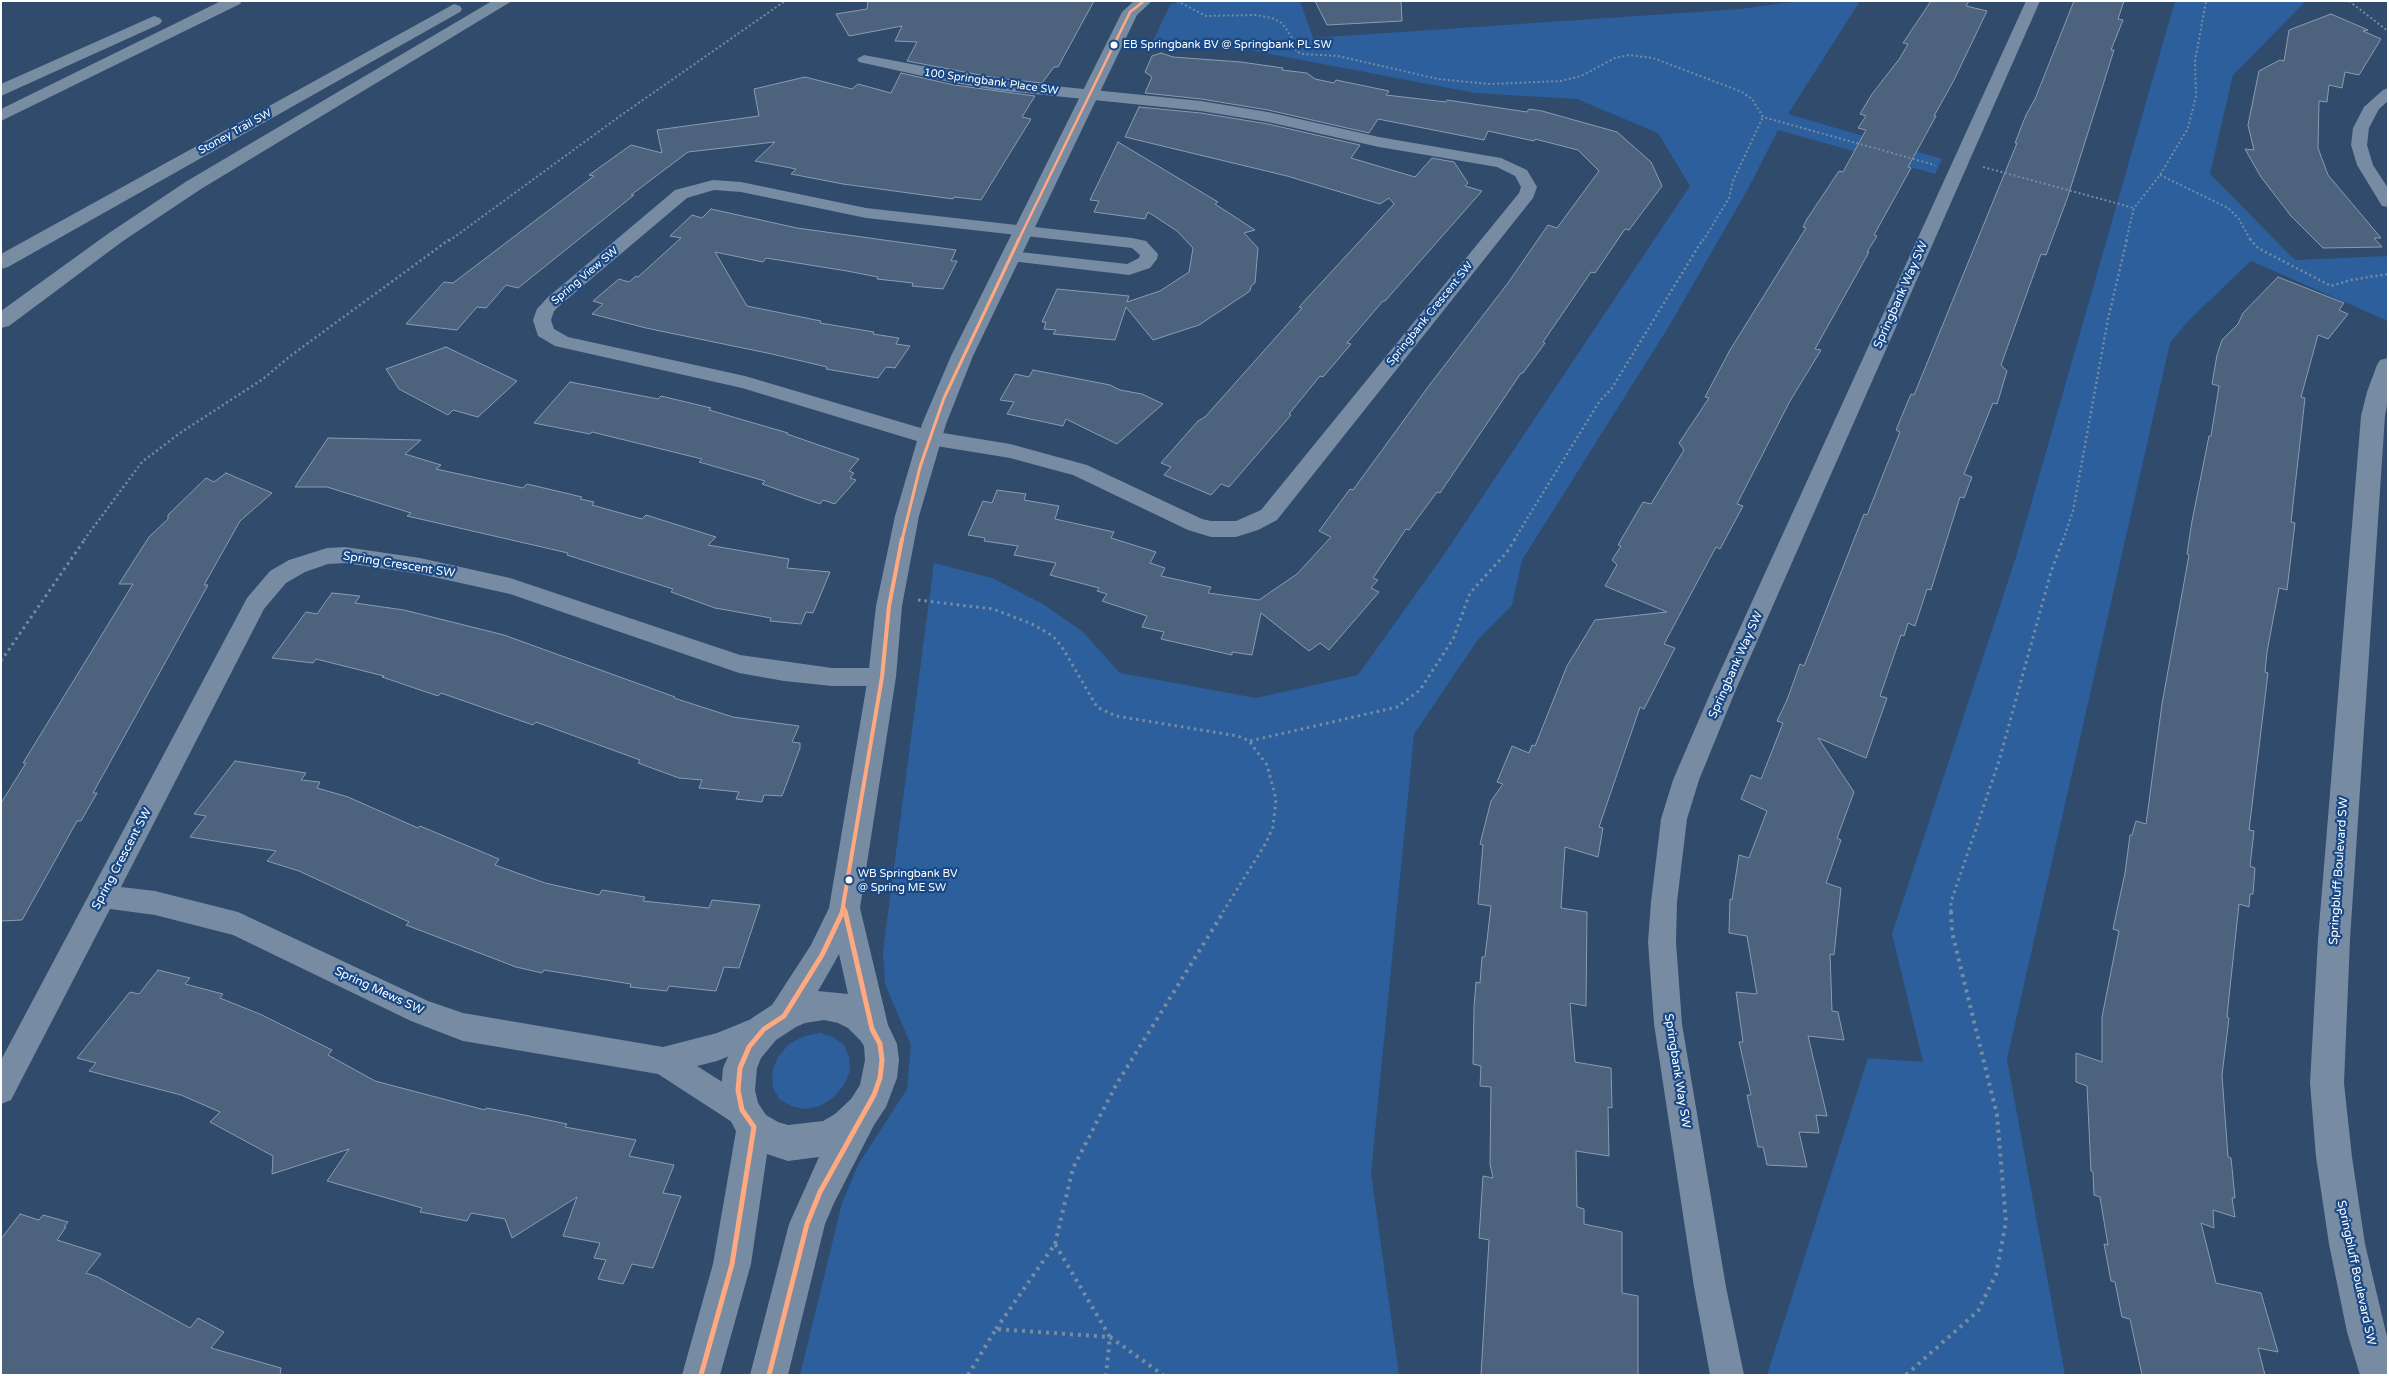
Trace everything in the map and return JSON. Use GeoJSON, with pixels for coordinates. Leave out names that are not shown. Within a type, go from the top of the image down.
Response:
{"type":"FeatureCollection","features":[{"type":"Feature","properties":{"kind":"highway"},"geometry":{"type":"LineString","coordinates":[[1,116],[234,1]]}},
{"type":"Feature","properties":{"kind":"highway","name":"Stoney Trail SW"},"geometry":{"type":"LineString","coordinates":[[1,263],[468,1]]}},
{"type":"Feature","properties":{"kind":"highway"},"geometry":{"type":"LineString","coordinates":[[1,321],[116,237],[194,184],[504,1]]}},
{"type":"Feature","properties":{"kind":"highway"},"geometry":{"type":"LineString","coordinates":[[1,90],[169,13]]}},
{"type":"Feature","properties":{"kind":"street","name":"Springbank Way SW"},"geometry":{"type":"LineString","coordinates":[[1727,1375],[1710,1287],[1666,996],[1662,942],[1674,819],[1686,780],[1725,687],[2033,1]]}},
{"type":"Feature","properties":{"kind":"street"},"geometry":{"type":"LineString","coordinates":[[778,1020],[822,955],[844,908],[882,678],[892,597],[907,516],[930,438],[958,365],[1089,95],[1135,5]]}},
{"type":"Feature","properties":{"kind":"street","name":"100 Springbank Place SW"},"geometry":{"type":"LineString","coordinates":[[864,59],[962,80],[1089,95]]}},
{"type":"Feature","properties":{"kind":"street"},"geometry":{"type":"LineString","coordinates":[[2388,93],[2372,107],[2361,128],[2359,145],[2365,165],[2388,202]]}},
{"type":"Feature","properties":{"kind":"street","name":"Springbank Crescent SW"},"geometry":{"type":"LineString","coordinates":[[930,438],[1010,451],[1080,470],[1196,525],[1222,529],[1250,526],[1269,515],[1527,194],[1529,187],[1521,173],[1501,163],[1378,142],[1232,110],[1089,95]]}},
{"type":"Feature","properties":{"kind":"street","name":"Spring View SW"},"geometry":{"type":"LineString","coordinates":[[930,438],[745,382],[562,342],[546,332],[542,320],[546,309],[561,295],[681,194],[699,187],[712,185],[741,187],[866,212],[1024,231]]}},
{"type":"Feature","properties":{"kind":"street"},"geometry":{"type":"LineString","coordinates":[[1011,256],[1120,270],[1138,268],[1148,259],[1146,249],[1132,243],[1024,231]]}},
{"type":"Feature","properties":{"kind":"street","name":"Springbluff Boulevard SW"},"geometry":{"type":"LineString","coordinates":[[2379,1375],[2366,1332],[2347,1244],[2334,1157],[2328,1083],[2335,929],[2373,416],[2378,392],[2388,365]]}},
{"type":"Feature","properties":{"kind":"street","name":"Spring Crescent SW"},"geometry":{"type":"LineString","coordinates":[[1,1090],[255,604],[278,577],[297,566],[327,556],[346,555],[420,566],[510,586],[739,664],[822,676],[882,678]]}},
{"type":"Feature","properties":{"kind":"street","name":"Spring Mews SW"},"geometry":{"type":"LineString","coordinates":[[103,896],[155,903],[238,924],[421,1012],[463,1026],[663,1061],[750,1120]]}},
{"type":"Feature","properties":{"kind":"street"},"geometry":{"type":"LineString","coordinates":[[844,908],[872,1029]]}},
{"type":"Feature","properties":{"kind":"street"},"geometry":{"type":"LineString","coordinates":[[769,1375],[807,1224],[820,1192],[863,1111],[874,1095],[880,1078],[882,1060],[880,1044],[872,1029],[860,1016],[843,1008],[824,1005],[803,1008],[764,1029],[750,1047],[740,1068],[738,1090],[742,1110],[769,1137],[788,1143],[808,1142],[828,1137],[847,1126],[863,1111]]}},
{"type":"Feature","properties":{"kind":"street","name":"Spring Mews SW"},"geometry":{"type":"LineString","coordinates":[[663,1061],[717,1047],[778,1020]]}},
{"type":"Feature","properties":{"kind":"street"},"geometry":{"type":"LineString","coordinates":[[701,1375],[732,1264],[750,1120]]}},
{"type":"Feature","properties":{"kind":"path"},"geometry":{"type":"LineString","coordinates":[[1,661],[119,490],[142,462],[180,433],[263,379],[290,357],[620,116],[785,1]]}},
{"type":"Feature","properties":{"kind":"path"},"geometry":{"type":"LineString","coordinates":[[1177,1],[1206,16],[1256,15],[1272,18],[1282,24],[1291,36],[1296,51],[1302,54],[1338,56],[1438,79],[1489,84],[1561,81],[1581,76],[1615,58],[1629,55],[1653,58],[1742,92],[1752,99],[1763,117],[1942,167]]}},
{"type":"Feature","properties":{"kind":"path"},"geometry":{"type":"LineString","coordinates":[[1906,1375],[1978,1311],[1998,1266],[2006,1222],[1997,1115],[1952,932],[1951,902],[1999,761],[2051,572],[2073,511],[2108,319],[2134,208],[2160,175],[2188,128],[2196,96],[2195,61],[2206,1]]}},
{"type":"Feature","properties":{"kind":"path"},"geometry":{"type":"LineString","coordinates":[[2349,1],[2388,31]]}},
{"type":"Feature","properties":{"kind":"path"},"geometry":{"type":"LineString","coordinates":[[1249,742],[1397,707],[1420,690],[1453,639],[1470,593],[1507,552],[1599,402],[1612,388],[1729,198],[1732,181],[1763,117]]}},
{"type":"Feature","properties":{"kind":"path"},"geometry":{"type":"LineString","coordinates":[[1978,166],[2134,208]]}},
{"type":"Feature","properties":{"kind":"path"},"geometry":{"type":"LineString","coordinates":[[2160,175],[2228,208],[2239,219],[2253,244],[2258,248],[2331,286],[2351,280],[2388,274]]}},
{"type":"Feature","properties":{"kind":"path"},"geometry":{"type":"LineString","coordinates":[[892,597],[993,609],[1032,624],[1052,636],[1062,647],[1079,680],[1097,707],[1116,716],[1238,736],[1249,742],[1263,758],[1272,780],[1276,799],[1273,827],[1266,843],[1116,1085],[1073,1168],[1055,1244],[996,1330],[968,1375]]}},
{"type":"Feature","properties":{"kind":"path"},"geometry":{"type":"LineString","coordinates":[[1055,1244],[1110,1337],[1164,1375]]}},
{"type":"Feature","properties":{"kind":"path"},"geometry":{"type":"LineString","coordinates":[[996,1330],[1110,1337]]}},
{"type":"Feature","properties":{"kind":"path"},"geometry":{"type":"LineString","coordinates":[[1106,1375],[1110,1337]]}},
{"type":"Feature","properties":{"kind":"shaded area"},"geometry":{"type":"Polygon","coordinates":[[[1181,1],[1300,1],[1313,38],[1740,9],[1799,1],[1860,1],[1788,114],[1942,159],[1935,174],[1778,130],[1748,189],[1668,328],[1522,560],[1512,605],[1477,641],[1414,734],[1371,1173],[1399,1375],[800,1375],[842,1203],[858,1165],[907,1089],[911,1045],[885,984],[883,951],[934,563],[992,578],[1043,604],[1083,632],[1120,673],[1256,698],[1358,675],[1443,556],[1690,186],[1658,133],[1577,99],[1475,93],[1249,50],[1153,41],[1170,5],[1181,1]]]}},
{"type":"Feature","properties":{"kind":"shaded area"},"geometry":{"type":"Polygon","coordinates":[[[2175,1],[2306,1],[2233,75],[2210,174],[2295,260],[2388,256],[2388,321],[2251,261],[2189,320],[2170,343],[2007,1059],[2065,1375],[1767,1375],[1868,1058],[1923,1062],[1892,934],[2016,557],[2175,1]]]}},
{"type":"Feature","properties":{"kind":"shaded area"},"geometry":{"type":"Polygon","coordinates":[[[820,1033],[833,1037],[844,1045],[849,1057],[850,1071],[844,1085],[834,1097],[820,1106],[805,1109],[791,1106],[779,1099],[773,1087],[772,1072],[778,1057],[789,1044],[804,1036],[820,1033]]]}},
{"type":"Feature","properties":{"kind":"building"},"geometry":{"type":"Polygon","coordinates":[[[868,1],[1094,1],[1058,67],[1054,67],[1042,83],[996,78],[907,61],[917,42],[895,41],[902,26],[849,36],[836,14],[867,9],[868,1]]]}},
{"type":"Feature","properties":{"kind":"building"},"geometry":{"type":"Polygon","coordinates":[[[1315,1],[1401,1],[1402,21],[1327,25],[1315,1]]]}},
{"type":"Feature","properties":{"kind":"building"},"geometry":{"type":"Polygon","coordinates":[[[1931,1],[1969,1],[1966,6],[1987,11],[1953,82],[1934,116],[1936,116],[1908,167],[1911,168],[1874,235],[1877,236],[1867,252],[1869,252],[1815,349],[1821,350],[1790,401],[1737,504],[1743,506],[1720,549],[1716,547],[1664,644],[1675,648],[1644,709],[1640,707],[1599,827],[1603,828],[1598,857],[1565,847],[1561,908],[1587,912],[1586,1006],[1570,1003],[1575,1062],[1611,1068],[1612,1108],[1608,1107],[1609,1156],[1576,1151],[1577,1207],[1584,1209],[1584,1224],[1622,1232],[1622,1293],[1638,1296],[1638,1375],[1481,1375],[1489,1240],[1479,1238],[1483,1176],[1493,1178],[1490,1164],[1491,1087],[1480,1086],[1481,1066],[1473,1064],[1474,1007],[1476,982],[1480,983],[1482,957],[1485,957],[1491,906],[1478,904],[1483,845],[1480,844],[1491,801],[1503,784],[1497,782],[1512,746],[1529,753],[1532,745],[1535,746],[1567,666],[1595,620],[1667,612],[1605,586],[1617,565],[1612,560],[1621,546],[1618,545],[1643,502],[1651,504],[1684,450],[1679,443],[1709,398],[1705,397],[1730,350],[1806,228],[1803,227],[1807,219],[1839,171],[1843,172],[1866,130],[1858,128],[1866,116],[1860,114],[1872,94],[1900,58],[1908,44],[1903,43],[1931,1]]]}},
{"type":"Feature","properties":{"kind":"building"},"geometry":{"type":"Polygon","coordinates":[[[2074,1],[2124,1],[2118,19],[2123,20],[2111,50],[2114,50],[2067,199],[2046,255],[2041,254],[2001,365],[2007,371],[1997,404],[1993,403],[1964,474],[1972,477],[1964,498],[1960,497],[1931,590],[1927,589],[1915,626],[1908,623],[1904,636],[1901,635],[1880,696],[1887,698],[1866,758],[1818,738],[1854,792],[1837,838],[1841,840],[1826,883],[1841,888],[1834,955],[1830,954],[1832,1011],[1838,1012],[1844,1040],[1808,1036],[1827,1116],[1816,1115],[1819,1133],[1799,1132],[1807,1167],[1767,1165],[1763,1147],[1758,1147],[1747,1095],[1751,1095],[1739,1042],[1743,1042],[1736,992],[1757,994],[1747,936],[1729,933],[1730,899],[1732,900],[1739,855],[1749,858],[1767,811],[1741,799],[1751,775],[1761,779],[1783,723],[1777,721],[1800,664],[1804,666],[1864,514],[1867,515],[1900,432],[1896,430],[1911,394],[1914,395],[2017,143],[2015,143],[2026,115],[2035,99],[2074,1]]]}},
{"type":"Feature","properties":{"kind":"building"},"geometry":{"type":"Polygon","coordinates":[[[2331,14],[2368,30],[2363,31],[2381,39],[2359,75],[2345,72],[2342,88],[2329,85],[2327,102],[2319,101],[2318,148],[2328,175],[2381,238],[2374,238],[2382,247],[2323,248],[2291,216],[2261,177],[2245,149],[2254,150],[2248,125],[2259,71],[2280,60],[2284,61],[2289,30],[2331,14]]]}},
{"type":"Feature","properties":{"kind":"building"},"geometry":{"type":"Polygon","coordinates":[[[1161,53],[1173,57],[1241,62],[1283,68],[1282,70],[1307,73],[1315,79],[1334,83],[1336,80],[1389,91],[1386,95],[1446,102],[1447,100],[1527,112],[1529,109],[1542,111],[1617,132],[1651,162],[1662,186],[1629,230],[1625,229],[1595,273],[1591,272],[1543,342],[1545,343],[1523,373],[1521,373],[1440,493],[1437,492],[1409,530],[1406,529],[1373,578],[1378,580],[1371,588],[1379,592],[1329,650],[1320,643],[1309,651],[1261,613],[1252,655],[1232,652],[1232,655],[1161,639],[1164,632],[1142,627],[1147,616],[1102,601],[1107,594],[1097,591],[1099,588],[1050,575],[1056,563],[1014,555],[1018,546],[984,541],[985,538],[968,535],[983,501],[992,503],[997,490],[1026,494],[1024,500],[1059,506],[1055,519],[1114,532],[1111,538],[1156,552],[1150,563],[1165,568],[1161,576],[1211,587],[1208,593],[1259,600],[1297,574],[1331,537],[1319,531],[1350,489],[1353,490],[1428,387],[1508,283],[1548,225],[1557,228],[1599,171],[1578,150],[1535,139],[1534,141],[1488,131],[1484,140],[1378,119],[1369,133],[1268,110],[1201,99],[1145,93],[1152,77],[1145,72],[1152,56],[1161,53]]]}},
{"type":"Feature","properties":{"kind":"building"},"geometry":{"type":"Polygon","coordinates":[[[901,73],[954,85],[1035,96],[1022,117],[1031,119],[981,200],[954,197],[953,199],[843,184],[791,174],[796,169],[755,161],[775,142],[688,152],[631,195],[634,195],[518,288],[506,285],[486,308],[477,307],[457,330],[406,324],[444,282],[453,283],[594,176],[589,175],[631,145],[662,153],[657,130],[759,116],[754,89],[805,77],[852,89],[858,84],[891,93],[901,73]]]}},
{"type":"Feature","properties":{"kind":"building"},"geometry":{"type":"Polygon","coordinates":[[[1139,107],[1201,113],[1268,124],[1360,145],[1351,158],[1415,177],[1432,158],[1454,162],[1468,183],[1465,186],[1482,191],[1347,343],[1351,344],[1323,377],[1320,376],[1289,414],[1291,415],[1229,487],[1221,484],[1211,495],[1164,475],[1171,467],[1161,463],[1198,421],[1205,417],[1302,308],[1299,307],[1394,204],[1389,198],[1380,204],[1287,176],[1125,137],[1139,107]]]}},
{"type":"Feature","properties":{"kind":"building"},"geometry":{"type":"Polygon","coordinates":[[[1118,142],[1218,202],[1215,204],[1255,230],[1244,233],[1258,248],[1255,283],[1251,286],[1250,291],[1199,325],[1153,340],[1126,307],[1115,340],[1053,334],[1056,330],[1044,329],[1046,322],[1042,322],[1057,289],[1129,296],[1127,302],[1160,291],[1189,272],[1193,248],[1177,231],[1148,212],[1145,219],[1094,212],[1099,201],[1090,200],[1118,142]]]}},
{"type":"Feature","properties":{"kind":"building"},"geometry":{"type":"Polygon","coordinates":[[[711,209],[797,228],[956,250],[951,261],[957,261],[943,289],[912,286],[913,283],[877,279],[878,277],[847,271],[766,258],[763,262],[715,252],[747,306],[821,321],[820,323],[899,338],[896,344],[910,346],[895,368],[886,367],[878,378],[826,369],[827,367],[772,354],[646,328],[592,314],[603,304],[593,301],[619,279],[629,282],[636,276],[638,277],[681,238],[670,236],[692,215],[702,218],[711,209]]]}},
{"type":"Feature","properties":{"kind":"building"},"geometry":{"type":"Polygon","coordinates":[[[2278,277],[2344,303],[2339,310],[2348,314],[2328,339],[2318,335],[2301,397],[2305,398],[2291,522],[2295,523],[2287,590],[2279,588],[2267,652],[2265,672],[2268,673],[2249,830],[2254,831],[2250,866],[2255,868],[2253,894],[2250,894],[2249,907],[2239,904],[2222,1075],[2228,1157],[2231,1158],[2235,1198],[2232,1198],[2235,1217],[2213,1210],[2214,1228],[2201,1223],[2216,1283],[2261,1293],[2278,1352],[2258,1348],[2265,1375],[2142,1375],[2130,1319],[2122,1317],[2115,1282],[2111,1281],[2104,1244],[2108,1245],[2100,1197],[2094,1195],[2093,1172],[2091,1171],[2087,1086],[2076,1082],[2076,1053],[2102,1062],[2102,1017],[2119,931],[2113,929],[2125,873],[2130,835],[2132,835],[2136,821],[2146,824],[2162,704],[2189,555],[2187,554],[2192,521],[2209,436],[2211,436],[2219,386],[2212,384],[2217,355],[2222,340],[2238,324],[2243,313],[2278,277]]]}},
{"type":"Feature","properties":{"kind":"building"},"geometry":{"type":"Polygon","coordinates":[[[446,347],[517,381],[478,417],[453,410],[448,415],[399,389],[386,369],[446,347]]]}},
{"type":"Feature","properties":{"kind":"building"},"geometry":{"type":"Polygon","coordinates":[[[1033,370],[1110,385],[1120,390],[1142,394],[1163,404],[1117,444],[1066,419],[1063,426],[1007,414],[1014,402],[1000,400],[1015,374],[1029,377],[1033,370]]]}},
{"type":"Feature","properties":{"kind":"building"},"geometry":{"type":"Polygon","coordinates":[[[570,382],[658,399],[661,396],[711,408],[709,410],[788,433],[859,459],[849,471],[854,473],[850,478],[856,480],[835,504],[823,500],[820,504],[762,484],[765,481],[699,462],[702,459],[592,432],[590,434],[534,423],[570,382]]]}},
{"type":"Feature","properties":{"kind":"building"},"geometry":{"type":"Polygon","coordinates":[[[328,438],[421,440],[405,454],[441,465],[436,469],[523,488],[527,484],[582,497],[580,499],[594,502],[592,505],[642,519],[646,515],[716,537],[708,545],[789,559],[787,568],[830,572],[813,613],[806,612],[801,624],[770,621],[771,618],[715,608],[671,592],[673,589],[567,555],[568,553],[407,516],[411,513],[327,487],[295,487],[328,438]]]}},
{"type":"Feature","properties":{"kind":"building"},"geometry":{"type":"Polygon","coordinates":[[[226,473],[272,493],[240,521],[204,585],[208,585],[93,793],[97,793],[81,821],[77,821],[22,920],[1,921],[1,803],[26,763],[23,763],[133,584],[119,584],[149,537],[168,519],[168,515],[206,478],[214,482],[226,473]]]}},
{"type":"Feature","properties":{"kind":"building"},"geometry":{"type":"Polygon","coordinates":[[[332,593],[360,596],[355,603],[404,610],[504,635],[674,698],[733,717],[799,726],[792,742],[800,743],[800,748],[782,796],[764,795],[762,802],[736,799],[739,792],[699,788],[702,780],[679,778],[638,763],[640,760],[536,722],[533,725],[441,693],[438,696],[382,677],[384,676],[316,659],[313,663],[272,658],[306,612],[317,614],[332,593]]]}},
{"type":"Feature","properties":{"kind":"building"},"geometry":{"type":"Polygon","coordinates":[[[235,761],[306,773],[301,780],[320,782],[317,788],[348,797],[418,828],[420,826],[499,859],[495,865],[545,883],[599,895],[602,890],[645,897],[643,901],[709,908],[712,900],[760,905],[739,968],[724,967],[716,991],[669,986],[667,991],[630,987],[631,984],[544,970],[542,973],[516,967],[406,925],[409,922],[299,871],[267,861],[276,851],[190,837],[206,816],[194,814],[235,761]]]}},
{"type":"Feature","properties":{"kind":"building"},"geometry":{"type":"Polygon","coordinates":[[[158,970],[190,978],[185,984],[223,994],[220,998],[262,1015],[332,1050],[328,1055],[375,1081],[485,1110],[486,1108],[524,1115],[567,1124],[565,1127],[636,1140],[629,1156],[674,1165],[663,1193],[681,1196],[653,1268],[632,1264],[623,1284],[598,1279],[606,1260],[594,1258],[600,1243],[563,1236],[577,1197],[512,1238],[505,1219],[471,1213],[467,1221],[420,1212],[422,1208],[327,1181],[349,1149],[272,1174],[273,1156],[210,1122],[220,1112],[181,1095],[89,1071],[96,1063],[77,1058],[130,992],[139,994],[158,970]]]}},
{"type":"Feature","properties":{"kind":"building"},"geometry":{"type":"Polygon","coordinates":[[[20,1214],[39,1220],[43,1215],[68,1222],[57,1240],[101,1254],[86,1273],[98,1277],[190,1328],[198,1318],[224,1332],[211,1348],[281,1368],[280,1375],[1,1375],[1,1239],[20,1214]]]}},
{"type":"Feature","properties":{"kind":"transit line"},"geometry":{"type":"LineString","coordinates":[[701,1375],[732,1264],[754,1127],[742,1110],[738,1090],[740,1068],[749,1047],[764,1029],[784,1016],[822,955],[844,908],[882,677],[889,606],[907,516],[920,467],[944,398],[962,356],[1130,12],[1144,1]]}},
{"type":"Feature","properties":{"kind":"transit line"},"geometry":{"type":"LineString","coordinates":[[769,1375],[807,1224],[820,1192],[874,1095],[880,1078],[882,1060],[880,1044],[872,1029],[844,908]]}},
{"type":"Feature","properties":{"kind":"place","name":"EB Springbank BV @ Springbank PL SW"},"geometry":{"type":"Point","coordinates":[1114,45]}},
{"type":"Feature","properties":{"kind":"place","name":"WB Springbank BV @ Spring ME SW"},"geometry":{"type":"Point","coordinates":[849,880]}}]}
